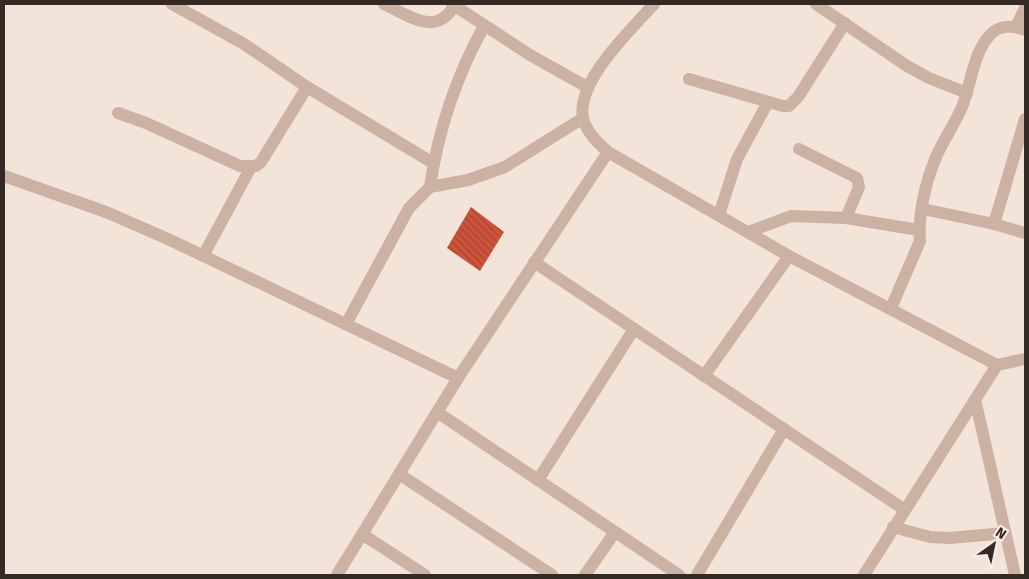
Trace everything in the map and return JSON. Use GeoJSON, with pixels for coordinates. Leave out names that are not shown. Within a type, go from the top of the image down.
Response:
{"type":"FeatureCollection","features":[{"type":"Feature","properties":{"kind":"street"},"geometry":{"type":"LineString","coordinates":[[172,4],[244,44],[307,87],[433,163]]}},
{"type":"Feature","properties":{"kind":"street"},"geometry":{"type":"LineString","coordinates":[[384,4],[424,22],[432,23],[446,17],[454,4],[484,26],[587,87]]}},
{"type":"Feature","properties":{"kind":"street"},"geometry":{"type":"LineString","coordinates":[[654,4],[599,68],[587,87],[583,118],[592,138],[608,152],[790,256],[997,365],[1025,359]]}},
{"type":"Feature","properties":{"kind":"street"},"geometry":{"type":"LineString","coordinates":[[816,4],[907,66],[929,78],[967,93]]}},
{"type":"Feature","properties":{"kind":"street"},"geometry":{"type":"LineString","coordinates":[[891,308],[920,241],[919,230],[934,162],[967,93],[982,47],[989,36],[997,29],[1021,28],[1025,8]]}},
{"type":"Feature","properties":{"kind":"street"},"geometry":{"type":"LineString","coordinates":[[689,79],[783,106],[793,103],[844,22]]}},
{"type":"Feature","properties":{"kind":"street"},"geometry":{"type":"LineString","coordinates":[[430,187],[433,163],[458,80],[484,26]]}},
{"type":"Feature","properties":{"kind":"street"},"geometry":{"type":"LineString","coordinates":[[118,113],[146,123],[240,166],[250,167],[261,162],[307,87]]}},
{"type":"Feature","properties":{"kind":"street"},"geometry":{"type":"LineString","coordinates":[[719,215],[737,159],[768,102]]}},
{"type":"Feature","properties":{"kind":"street"},"geometry":{"type":"LineString","coordinates":[[346,324],[409,208],[430,187],[468,180],[505,167],[583,118]]}},
{"type":"Feature","properties":{"kind":"street"},"geometry":{"type":"LineString","coordinates":[[994,224],[1025,119]]}},
{"type":"Feature","properties":{"kind":"street"},"geometry":{"type":"LineString","coordinates":[[799,149],[857,178],[859,188],[846,218]]}},
{"type":"Feature","properties":{"kind":"street"},"geometry":{"type":"LineString","coordinates":[[337,575],[458,378],[608,152]]}},
{"type":"Feature","properties":{"kind":"street"},"geometry":{"type":"LineString","coordinates":[[202,256],[250,167]]}},
{"type":"Feature","properties":{"kind":"street"},"geometry":{"type":"LineString","coordinates":[[4,176],[106,212],[458,378]]}},
{"type":"Feature","properties":{"kind":"street"},"geometry":{"type":"LineString","coordinates":[[923,209],[994,224],[1025,234]]}},
{"type":"Feature","properties":{"kind":"street"},"geometry":{"type":"LineString","coordinates":[[748,232],[791,216],[846,218],[919,230]]}},
{"type":"Feature","properties":{"kind":"street"},"geometry":{"type":"LineString","coordinates":[[704,376],[790,256]]}},
{"type":"Feature","properties":{"kind":"street"},"geometry":{"type":"LineString","coordinates":[[534,262],[904,510]]}},
{"type":"Feature","properties":{"kind":"street"},"geometry":{"type":"LineString","coordinates":[[538,480],[634,329]]}},
{"type":"Feature","properties":{"kind":"street"},"geometry":{"type":"LineString","coordinates":[[864,575],[997,365]]}},
{"type":"Feature","properties":{"kind":"street"},"geometry":{"type":"LineString","coordinates":[[975,399],[1015,575]]}},
{"type":"Feature","properties":{"kind":"street"},"geometry":{"type":"LineString","coordinates":[[437,412],[679,575]]}},
{"type":"Feature","properties":{"kind":"street"},"geometry":{"type":"LineString","coordinates":[[697,575],[784,429]]}},
{"type":"Feature","properties":{"kind":"street"},"geometry":{"type":"LineString","coordinates":[[399,474],[552,575]]}},
{"type":"Feature","properties":{"kind":"street"},"geometry":{"type":"LineString","coordinates":[[893,527],[930,537],[950,538],[1006,533]]}},
{"type":"Feature","properties":{"kind":"street"},"geometry":{"type":"LineString","coordinates":[[585,575],[615,532]]}},
{"type":"Feature","properties":{"kind":"street"},"geometry":{"type":"LineString","coordinates":[[362,534],[425,575]]}},
{"type":"Feature","properties":{"kind":"building"},"geometry":{"type":"Polygon","coordinates":[[[471,207],[504,232],[480,271],[447,248],[471,207]]]}}]}
